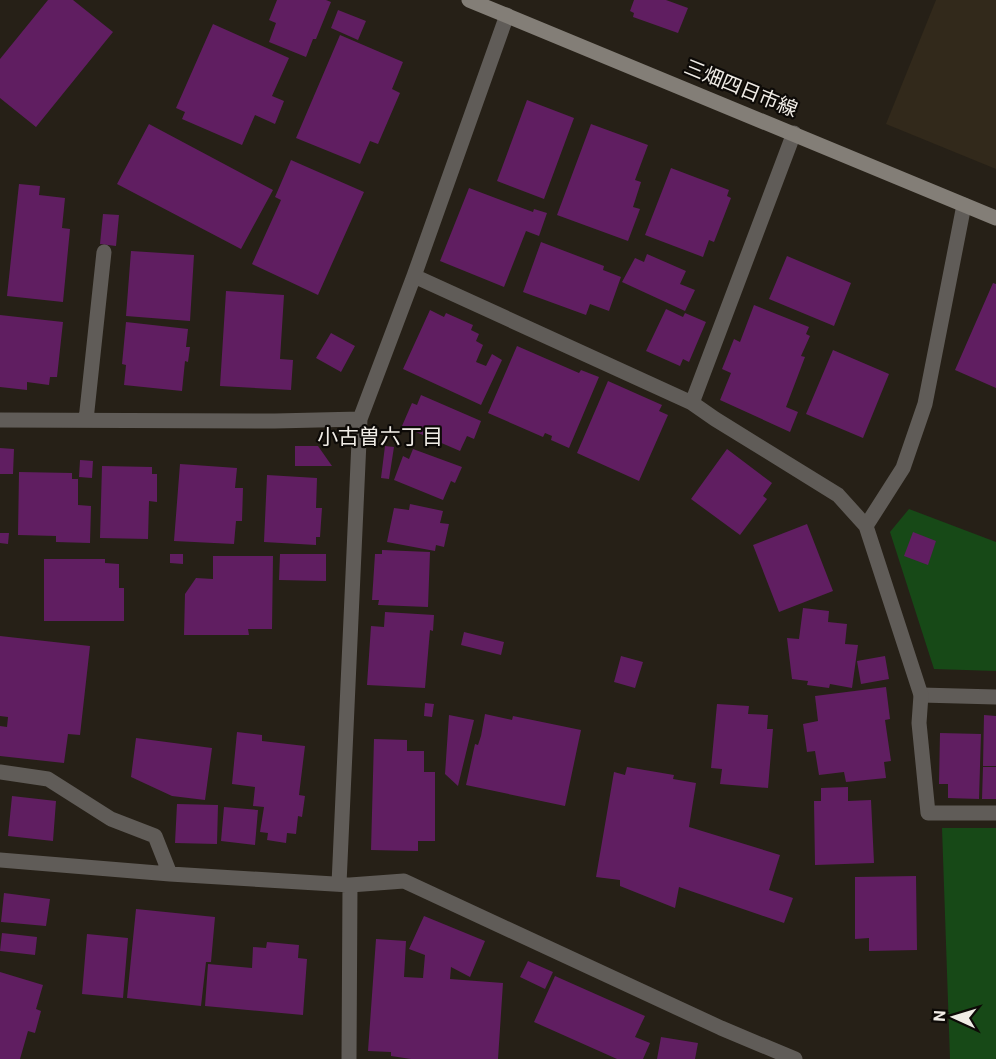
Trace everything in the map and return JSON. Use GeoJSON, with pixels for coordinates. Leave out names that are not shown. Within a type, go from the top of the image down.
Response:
{"type":"FeatureCollection","features":[{"type":"Feature","properties":{"kind":"main road","name":"三畑四日市線"},"geometry":{"type":"LineString","coordinates":[[473,1],[996,218]]}},
{"type":"Feature","properties":{"kind":"street"},"geometry":{"type":"LineString","coordinates":[[349,1059],[344,885],[360,419],[414,276],[507,15]]}},
{"type":"Feature","properties":{"kind":"street"},"geometry":{"type":"LineString","coordinates":[[693,403],[794,133]]}},
{"type":"Feature","properties":{"kind":"street"},"geometry":{"type":"LineString","coordinates":[[866,526],[903,468],[925,404],[964,205]]}},
{"type":"Feature","properties":{"kind":"street"},"geometry":{"type":"LineString","coordinates":[[86,420],[104,252]]}},
{"type":"Feature","properties":{"kind":"street"},"geometry":{"type":"LineString","coordinates":[[414,276],[693,403],[838,495],[866,526],[921,695],[919,723],[928,813],[996,813]]}},
{"type":"Feature","properties":{"kind":"street"},"geometry":{"type":"LineString","coordinates":[[0,420],[360,419]]}},
{"type":"Feature","properties":{"kind":"street"},"geometry":{"type":"LineString","coordinates":[[921,695],[996,697]]}},
{"type":"Feature","properties":{"kind":"street"},"geometry":{"type":"LineString","coordinates":[[0,772],[48,779],[111,819],[154,836],[170,874]]}},
{"type":"Feature","properties":{"kind":"street"},"geometry":{"type":"LineString","coordinates":[[0,860],[344,885],[404,881],[721,1028],[795,1059]]}},
{"type":"Feature","properties":{"kind":"shaded area"},"geometry":{"type":"Polygon","coordinates":[[[936,0],[996,0],[996,169],[886,124],[936,0]]]}},
{"type":"Feature","properties":{"kind":"green space"},"geometry":{"type":"Polygon","coordinates":[[[909,509],[996,542],[996,671],[934,669],[890,532],[909,509]]]}},
{"type":"Feature","properties":{"kind":"green space"},"geometry":{"type":"Polygon","coordinates":[[[942,828],[996,828],[996,1059],[950,1059],[942,828]]]}},
{"type":"Feature","properties":{"kind":"building"},"geometry":{"type":"Polygon","coordinates":[[[48,0],[73,0],[113,32],[36,127],[0,98],[0,59],[48,0]]]}},
{"type":"Feature","properties":{"kind":"building"},"geometry":{"type":"Polygon","coordinates":[[[277,0],[326,0],[331,2],[306,57],[269,42],[276,23],[269,20],[277,0]]]}},
{"type":"Feature","properties":{"kind":"building"},"geometry":{"type":"Polygon","coordinates":[[[634,0],[666,0],[688,8],[678,33],[633,17],[634,13],[630,11],[634,0]]]}},
{"type":"Feature","properties":{"kind":"building"},"geometry":{"type":"Polygon","coordinates":[[[338,10],[366,21],[358,40],[331,28],[338,10]]]}},
{"type":"Feature","properties":{"kind":"building"},"geometry":{"type":"Polygon","coordinates":[[[213,24],[289,58],[272,96],[284,101],[275,124],[255,115],[242,145],[182,119],[185,112],[176,108],[213,24]]]}},
{"type":"Feature","properties":{"kind":"building"},"geometry":{"type":"Polygon","coordinates":[[[340,35],[403,62],[392,89],[400,93],[378,144],[370,141],[360,164],[296,138],[340,35]]]}},
{"type":"Feature","properties":{"kind":"building"},"geometry":{"type":"Polygon","coordinates":[[[527,100],[574,118],[544,199],[497,181],[527,100]]]}},
{"type":"Feature","properties":{"kind":"building"},"geometry":{"type":"Polygon","coordinates":[[[149,124],[273,190],[241,249],[117,184],[149,124]]]}},
{"type":"Feature","properties":{"kind":"building"},"geometry":{"type":"Polygon","coordinates":[[[591,124],[648,145],[635,180],[641,182],[633,207],[640,209],[628,241],[557,215],[591,124]]]}},
{"type":"Feature","properties":{"kind":"building"},"geometry":{"type":"Polygon","coordinates":[[[291,160],[364,192],[318,295],[252,264],[281,200],[275,197],[291,160]]]}},
{"type":"Feature","properties":{"kind":"building"},"geometry":{"type":"Polygon","coordinates":[[[671,168],[729,190],[727,196],[731,198],[714,242],[709,240],[703,257],[645,235],[671,168]]]}},
{"type":"Feature","properties":{"kind":"building"},"geometry":{"type":"Polygon","coordinates":[[[19,184],[40,186],[39,195],[65,198],[62,228],[70,229],[63,302],[7,296],[19,184]]]}},
{"type":"Feature","properties":{"kind":"building"},"geometry":{"type":"Polygon","coordinates":[[[469,188],[533,212],[534,209],[547,213],[539,236],[526,231],[504,287],[440,261],[469,188]]]}},
{"type":"Feature","properties":{"kind":"building"},"geometry":{"type":"Polygon","coordinates":[[[103,214],[119,215],[116,246],[100,244],[103,214]]]}},
{"type":"Feature","properties":{"kind":"building"},"geometry":{"type":"Polygon","coordinates":[[[541,242],[604,266],[603,270],[621,277],[609,311],[590,304],[586,315],[523,292],[541,242]]]}},
{"type":"Feature","properties":{"kind":"building"},"geometry":{"type":"Polygon","coordinates":[[[131,251],[194,255],[190,321],[126,316],[131,251]]]}},
{"type":"Feature","properties":{"kind":"building"},"geometry":{"type":"Polygon","coordinates":[[[647,254],[686,271],[680,284],[695,290],[685,311],[622,282],[635,258],[644,262],[647,254]]]}},
{"type":"Feature","properties":{"kind":"building"},"geometry":{"type":"Polygon","coordinates":[[[787,256],[851,283],[834,326],[769,299],[787,256]]]}},
{"type":"Feature","properties":{"kind":"building"},"geometry":{"type":"Polygon","coordinates":[[[993,283],[996,284],[996,388],[955,370],[993,283]]]}},
{"type":"Feature","properties":{"kind":"building"},"geometry":{"type":"Polygon","coordinates":[[[226,291],[284,295],[280,359],[293,360],[291,390],[220,386],[226,291]]]}},
{"type":"Feature","properties":{"kind":"building"},"geometry":{"type":"Polygon","coordinates":[[[754,305],[809,327],[806,334],[810,336],[801,356],[805,357],[786,407],[798,412],[790,432],[720,400],[731,373],[722,369],[734,339],[740,342],[754,305]]]}},
{"type":"Feature","properties":{"kind":"building"},"geometry":{"type":"Polygon","coordinates":[[[666,309],[683,317],[685,313],[706,322],[689,362],[683,359],[680,366],[646,351],[666,309]]]}},
{"type":"Feature","properties":{"kind":"building"},"geometry":{"type":"Polygon","coordinates":[[[430,310],[444,317],[446,313],[473,325],[471,330],[479,334],[476,341],[483,345],[476,362],[486,366],[492,354],[502,360],[481,405],[403,369],[430,310]]]}},
{"type":"Feature","properties":{"kind":"building"},"geometry":{"type":"Polygon","coordinates":[[[0,315],[63,322],[57,377],[50,377],[49,385],[27,382],[27,390],[0,387],[0,315]]]}},
{"type":"Feature","properties":{"kind":"building"},"geometry":{"type":"Polygon","coordinates":[[[126,322],[188,329],[186,347],[190,347],[188,362],[185,361],[182,391],[124,385],[126,365],[122,364],[126,322]]]}},
{"type":"Feature","properties":{"kind":"building"},"geometry":{"type":"Polygon","coordinates":[[[331,333],[355,346],[341,372],[316,358],[331,333]]]}},
{"type":"Feature","properties":{"kind":"building"},"geometry":{"type":"Polygon","coordinates":[[[517,346],[579,373],[581,370],[599,377],[569,448],[551,440],[552,436],[545,433],[543,437],[488,413],[517,346]]]}},
{"type":"Feature","properties":{"kind":"building"},"geometry":{"type":"Polygon","coordinates":[[[833,350],[889,374],[863,438],[806,414],[833,350]]]}},
{"type":"Feature","properties":{"kind":"building"},"geometry":{"type":"Polygon","coordinates":[[[608,381],[662,405],[659,411],[668,415],[639,481],[577,453],[608,381]]]}},
{"type":"Feature","properties":{"kind":"building"},"geometry":{"type":"Polygon","coordinates":[[[421,395],[481,421],[474,439],[467,436],[460,451],[402,426],[412,403],[417,405],[421,395]]]}},
{"type":"Feature","properties":{"kind":"building"},"geometry":{"type":"Polygon","coordinates":[[[295,446],[318,446],[332,466],[295,466],[295,446]]]}},
{"type":"Feature","properties":{"kind":"building"},"geometry":{"type":"Polygon","coordinates":[[[385,446],[394,447],[389,479],[381,478],[385,446]]]}},
{"type":"Feature","properties":{"kind":"building"},"geometry":{"type":"Polygon","coordinates":[[[0,448],[14,449],[13,474],[0,474],[0,448]]]}},
{"type":"Feature","properties":{"kind":"building"},"geometry":{"type":"Polygon","coordinates":[[[413,449],[462,467],[455,483],[451,481],[443,500],[394,480],[403,456],[409,459],[413,449]]]}},
{"type":"Feature","properties":{"kind":"building"},"geometry":{"type":"Polygon","coordinates":[[[727,449],[772,483],[763,496],[767,499],[740,535],[691,499],[727,449]]]}},
{"type":"Feature","properties":{"kind":"building"},"geometry":{"type":"Polygon","coordinates":[[[80,460],[93,461],[92,478],[79,477],[80,460]]]}},
{"type":"Feature","properties":{"kind":"building"},"geometry":{"type":"Polygon","coordinates":[[[180,464],[237,468],[235,488],[243,488],[242,521],[236,521],[234,544],[174,541],[180,464]]]}},
{"type":"Feature","properties":{"kind":"building"},"geometry":{"type":"Polygon","coordinates":[[[102,466],[152,467],[152,474],[157,474],[157,502],[149,501],[148,539],[100,538],[102,466]]]}},
{"type":"Feature","properties":{"kind":"building"},"geometry":{"type":"Polygon","coordinates":[[[19,472],[72,473],[72,479],[78,479],[78,505],[91,506],[90,543],[56,542],[56,536],[18,535],[19,472]]]}},
{"type":"Feature","properties":{"kind":"building"},"geometry":{"type":"Polygon","coordinates":[[[267,475],[317,478],[316,508],[322,508],[320,537],[316,537],[316,545],[264,542],[267,475]]]}},
{"type":"Feature","properties":{"kind":"building"},"geometry":{"type":"Polygon","coordinates":[[[410,504],[443,511],[440,523],[449,524],[444,547],[436,545],[435,551],[387,542],[394,508],[409,510],[410,504]]]}},
{"type":"Feature","properties":{"kind":"building"},"geometry":{"type":"Polygon","coordinates":[[[807,524],[833,591],[779,612],[753,545],[807,524]]]}},
{"type":"Feature","properties":{"kind":"building"},"geometry":{"type":"Polygon","coordinates":[[[913,532],[936,541],[928,565],[904,556],[913,532]]]}},
{"type":"Feature","properties":{"kind":"building"},"geometry":{"type":"Polygon","coordinates":[[[0,533],[9,533],[8,544],[0,543],[0,533]]]}},
{"type":"Feature","properties":{"kind":"building"},"geometry":{"type":"Polygon","coordinates":[[[382,550],[430,552],[428,607],[378,605],[379,600],[372,600],[375,554],[382,554],[382,550]]]}},
{"type":"Feature","properties":{"kind":"building"},"geometry":{"type":"Polygon","coordinates":[[[170,554],[183,554],[183,564],[170,563],[170,554]]]}},
{"type":"Feature","properties":{"kind":"building"},"geometry":{"type":"Polygon","coordinates":[[[280,554],[326,554],[326,581],[279,580],[280,554]]]}},
{"type":"Feature","properties":{"kind":"building"},"geometry":{"type":"Polygon","coordinates":[[[213,556],[273,556],[272,629],[248,629],[249,635],[184,635],[185,594],[196,578],[213,579],[213,556]]]}},
{"type":"Feature","properties":{"kind":"building"},"geometry":{"type":"Polygon","coordinates":[[[44,559],[105,559],[105,563],[119,564],[119,588],[124,588],[124,621],[44,621],[44,559]]]}},
{"type":"Feature","properties":{"kind":"building"},"geometry":{"type":"Polygon","coordinates":[[[803,608],[829,611],[828,622],[847,624],[845,644],[858,645],[852,688],[830,684],[829,688],[807,685],[808,681],[792,679],[787,638],[799,639],[803,608]]]}},
{"type":"Feature","properties":{"kind":"building"},"geometry":{"type":"Polygon","coordinates":[[[385,612],[434,615],[433,631],[430,630],[425,688],[367,685],[371,626],[384,627],[385,612]]]}},
{"type":"Feature","properties":{"kind":"building"},"geometry":{"type":"Polygon","coordinates":[[[464,632],[504,642],[501,655],[461,645],[464,632]]]}},
{"type":"Feature","properties":{"kind":"building"},"geometry":{"type":"Polygon","coordinates":[[[0,636],[90,646],[80,735],[68,734],[64,763],[0,756],[0,726],[7,727],[8,717],[0,716],[0,636]]]}},
{"type":"Feature","properties":{"kind":"building"},"geometry":{"type":"Polygon","coordinates":[[[621,656],[643,662],[635,688],[614,682],[621,656]]]}},
{"type":"Feature","properties":{"kind":"building"},"geometry":{"type":"Polygon","coordinates":[[[885,656],[889,679],[861,684],[857,661],[885,656]]]}},
{"type":"Feature","properties":{"kind":"building"},"geometry":{"type":"Polygon","coordinates":[[[886,687],[890,719],[885,720],[891,761],[884,762],[886,778],[846,782],[844,772],[819,775],[815,751],[807,752],[803,724],[818,721],[815,696],[886,687]]]}},
{"type":"Feature","properties":{"kind":"building"},"geometry":{"type":"Polygon","coordinates":[[[425,703],[434,704],[432,717],[424,716],[425,703]]]}},
{"type":"Feature","properties":{"kind":"building"},"geometry":{"type":"Polygon","coordinates":[[[717,704],[749,706],[748,714],[768,715],[767,729],[773,729],[768,788],[720,784],[722,769],[711,768],[717,704]]]}},
{"type":"Feature","properties":{"kind":"building"},"geometry":{"type":"Polygon","coordinates":[[[485,714],[512,720],[513,716],[581,730],[565,806],[466,785],[475,744],[478,745],[481,736],[485,714]]]}},
{"type":"Feature","properties":{"kind":"building"},"geometry":{"type":"Polygon","coordinates":[[[449,715],[474,720],[458,786],[445,774],[449,715]]]}},
{"type":"Feature","properties":{"kind":"building"},"geometry":{"type":"Polygon","coordinates":[[[984,715],[996,716],[996,766],[983,766],[984,715]]]}},
{"type":"Feature","properties":{"kind":"building"},"geometry":{"type":"Polygon","coordinates":[[[237,732],[262,735],[262,741],[305,746],[299,795],[305,796],[302,817],[298,816],[296,834],[287,833],[286,843],[267,840],[268,833],[260,832],[264,807],[253,806],[255,787],[232,784],[237,732]]]}},
{"type":"Feature","properties":{"kind":"building"},"geometry":{"type":"Polygon","coordinates":[[[940,733],[981,734],[979,799],[948,798],[948,784],[939,784],[940,733]]]}},
{"type":"Feature","properties":{"kind":"building"},"geometry":{"type":"Polygon","coordinates":[[[136,738],[212,748],[205,800],[172,796],[131,777],[136,738]]]}},
{"type":"Feature","properties":{"kind":"building"},"geometry":{"type":"Polygon","coordinates":[[[374,739],[407,740],[407,751],[424,751],[424,772],[435,772],[435,841],[418,841],[418,851],[371,850],[374,739]]]}},
{"type":"Feature","properties":{"kind":"building"},"geometry":{"type":"Polygon","coordinates":[[[627,767],[674,775],[673,779],[696,783],[689,827],[780,855],[769,890],[793,898],[784,923],[679,887],[675,908],[620,886],[620,880],[596,877],[614,772],[625,775],[627,767]]]}},
{"type":"Feature","properties":{"kind":"building"},"geometry":{"type":"Polygon","coordinates":[[[983,767],[996,767],[996,799],[982,799],[983,767]]]}},
{"type":"Feature","properties":{"kind":"building"},"geometry":{"type":"Polygon","coordinates":[[[848,787],[848,801],[871,800],[874,863],[815,865],[814,801],[821,801],[821,788],[848,787]]]}},
{"type":"Feature","properties":{"kind":"building"},"geometry":{"type":"Polygon","coordinates":[[[12,796],[56,801],[53,841],[8,836],[12,796]]]}},
{"type":"Feature","properties":{"kind":"building"},"geometry":{"type":"Polygon","coordinates":[[[177,804],[218,805],[217,844],[175,843],[177,804]]]}},
{"type":"Feature","properties":{"kind":"building"},"geometry":{"type":"Polygon","coordinates":[[[224,807],[258,810],[255,845],[221,841],[224,807]]]}},
{"type":"Feature","properties":{"kind":"building"},"geometry":{"type":"Polygon","coordinates":[[[916,876],[917,950],[869,951],[869,938],[855,939],[855,877],[916,876]]]}},
{"type":"Feature","properties":{"kind":"building"},"geometry":{"type":"Polygon","coordinates":[[[4,893],[50,899],[46,926],[1,922],[4,893]]]}},
{"type":"Feature","properties":{"kind":"building"},"geometry":{"type":"Polygon","coordinates":[[[136,909],[215,917],[211,962],[206,962],[201,1006],[127,998],[136,909]]]}},
{"type":"Feature","properties":{"kind":"building"},"geometry":{"type":"Polygon","coordinates":[[[424,916],[485,941],[470,977],[451,967],[450,979],[503,983],[498,1059],[411,1059],[391,1056],[391,1052],[368,1051],[376,939],[406,941],[404,977],[423,978],[425,955],[409,949],[424,916]]]}},
{"type":"Feature","properties":{"kind":"building"},"geometry":{"type":"Polygon","coordinates":[[[2,933],[37,937],[35,955],[0,951],[2,933]]]}},
{"type":"Feature","properties":{"kind":"building"},"geometry":{"type":"Polygon","coordinates":[[[87,934],[128,938],[123,998],[82,994],[87,934]]]}},
{"type":"Feature","properties":{"kind":"building"},"geometry":{"type":"Polygon","coordinates":[[[267,942],[299,945],[298,958],[307,959],[303,1015],[205,1006],[208,964],[252,968],[253,947],[266,948],[267,942]]]}},
{"type":"Feature","properties":{"kind":"building"},"geometry":{"type":"Polygon","coordinates":[[[528,961],[553,972],[545,989],[520,977],[528,961]]]}},
{"type":"Feature","properties":{"kind":"building"},"geometry":{"type":"Polygon","coordinates":[[[0,972],[43,985],[36,1009],[41,1011],[35,1033],[28,1031],[20,1059],[0,1059],[0,972]]]}},
{"type":"Feature","properties":{"kind":"building"},"geometry":{"type":"Polygon","coordinates":[[[555,976],[645,1016],[635,1037],[650,1043],[643,1059],[617,1059],[534,1022],[555,976]]]}},
{"type":"Feature","properties":{"kind":"building"},"geometry":{"type":"Polygon","coordinates":[[[661,1037],[698,1043],[695,1059],[657,1059],[661,1037]]]}},
{"type":"Feature","properties":{"kind":"district","name":"小古曽六丁目"},"geometry":{"type":"Point","coordinates":[380,437]}}]}
